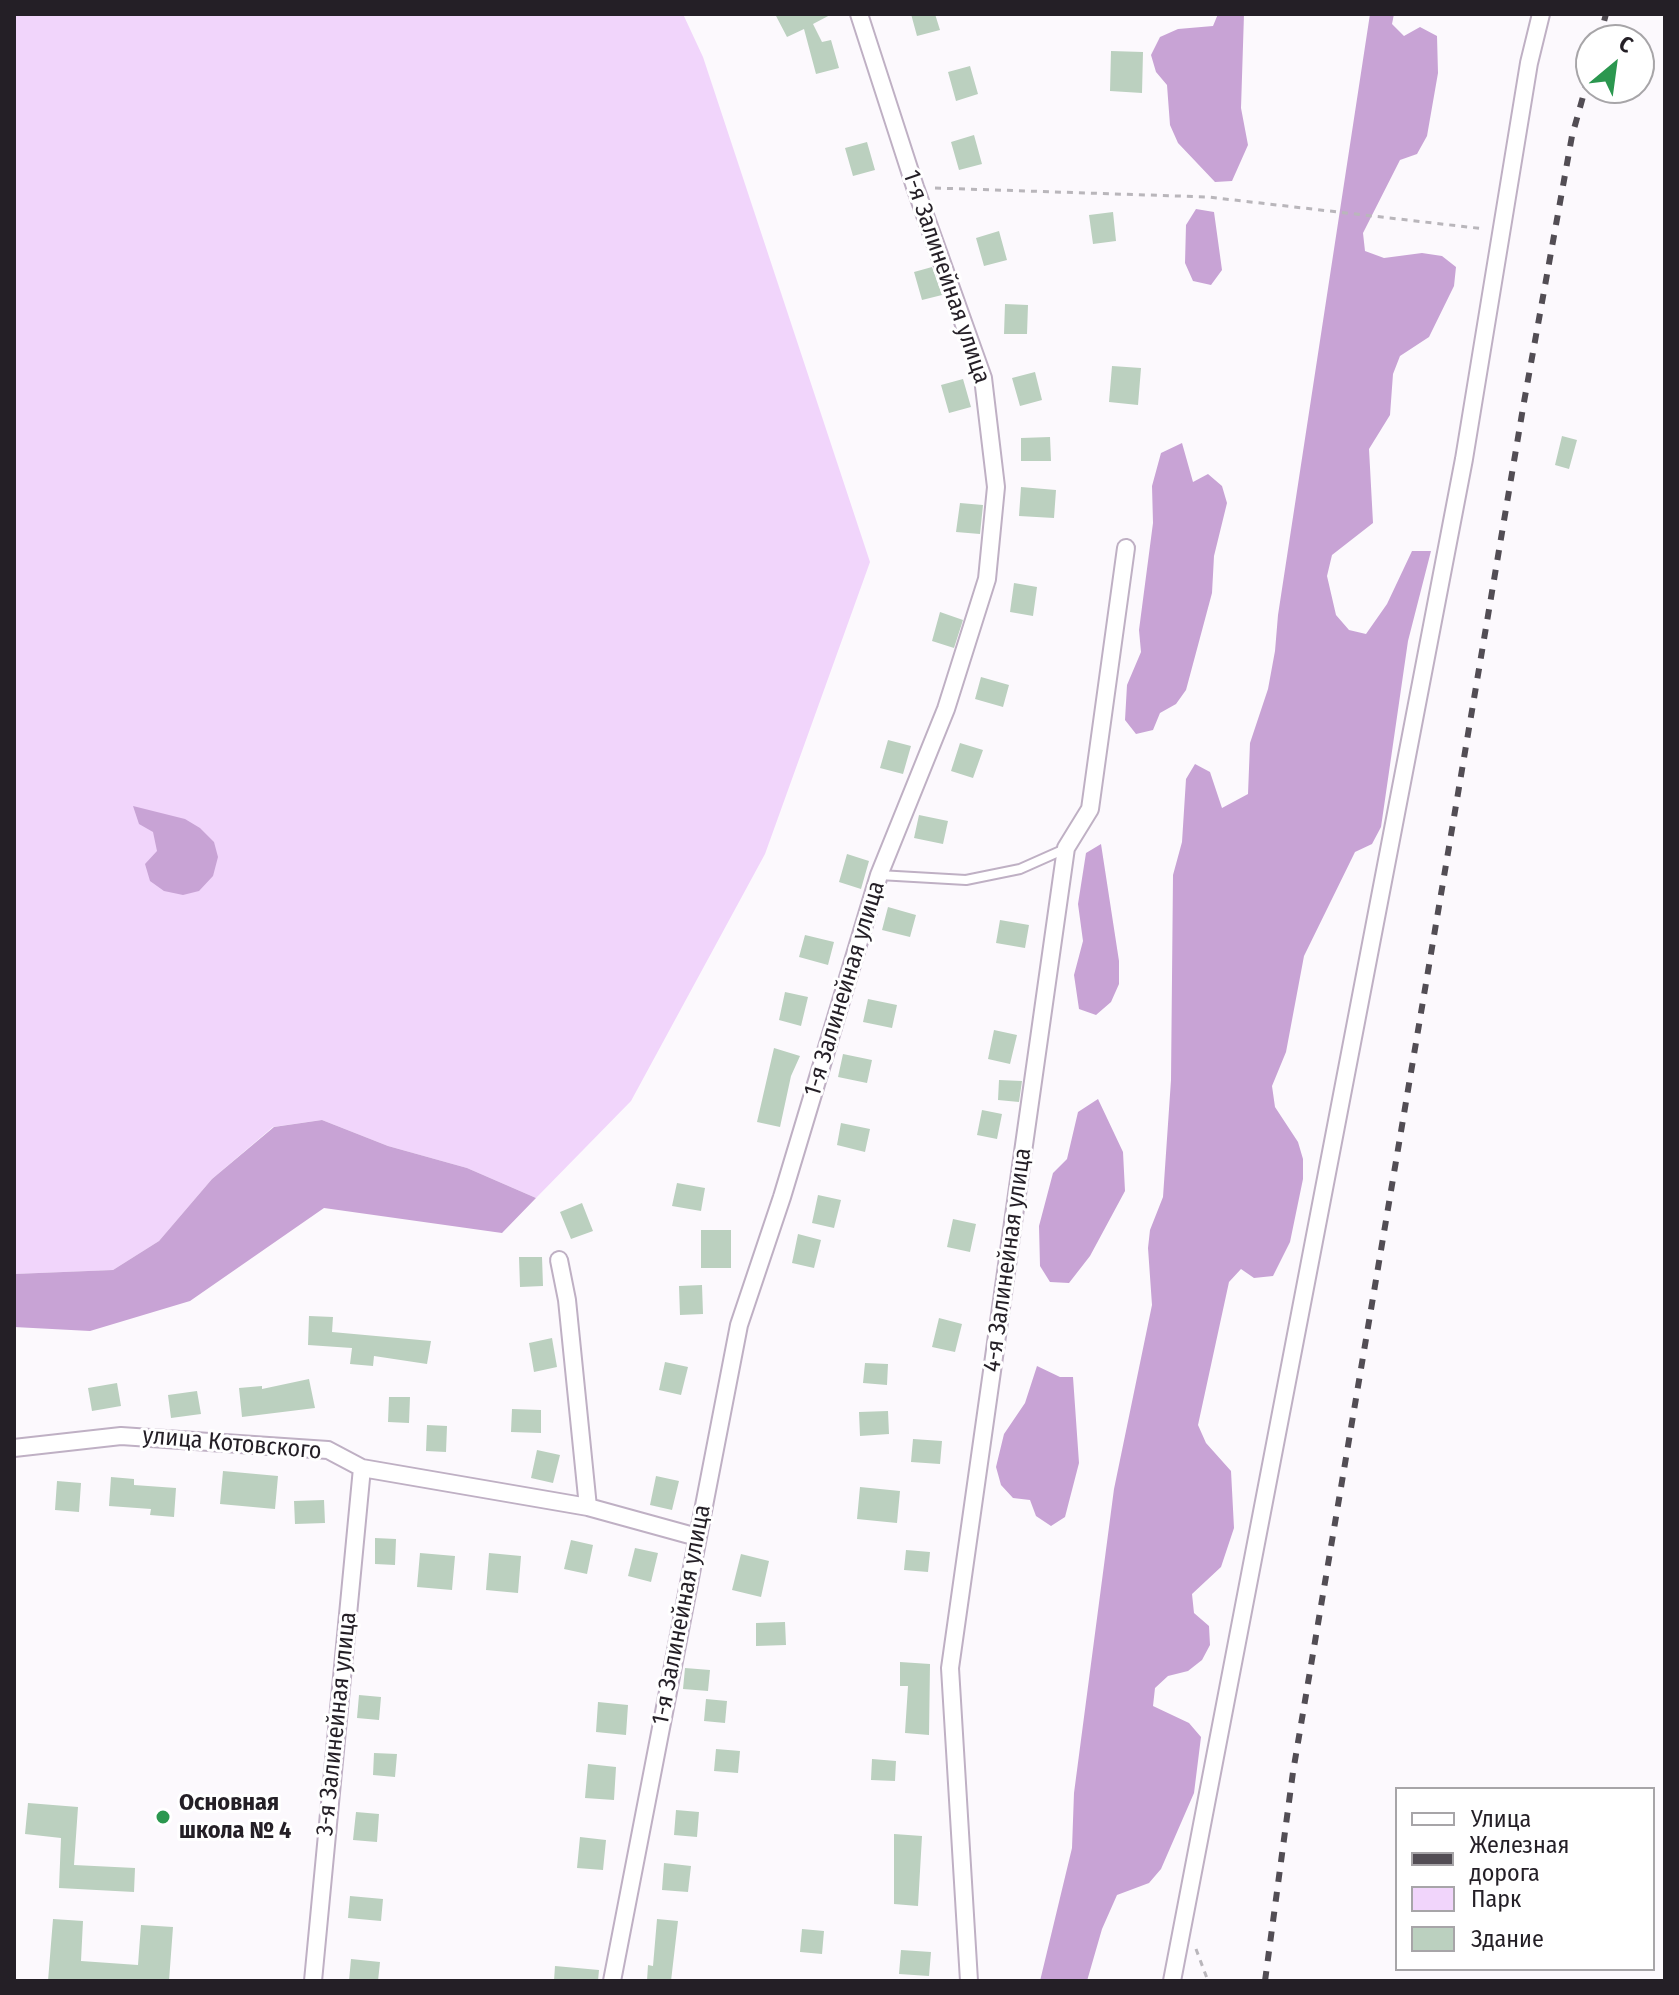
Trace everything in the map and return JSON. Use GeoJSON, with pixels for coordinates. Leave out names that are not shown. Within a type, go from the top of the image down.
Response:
{"type":"FeatureCollection","features":[{"type":"Feature","properties":{"kind":"street","name":"1-я Залинейная улица"},"geometry":{"type":"LineString","coordinates":[[612,1981],[739,1325],[782,1197],[879,875],[946,709],[987,579],[996,487],[983,378],[915,187],[859,14]]}},
{"type":"Feature","properties":{"kind":"street"},"geometry":{"type":"LineString","coordinates":[[1172,1981],[1464,459],[1529,63],[1541,14]]}},
{"type":"Feature","properties":{"kind":"street","name":"4-я Залинейная улица"},"geometry":{"type":"LineString","coordinates":[[969,1981],[950,1668],[1066,848],[1090,809],[1126,548]]}},
{"type":"Feature","properties":{"kind":"street"},"geometry":{"type":"LineString","coordinates":[[559,1260],[567,1300],[588,1507]]}},
{"type":"Feature","properties":{"kind":"street","name":"улица Котовского"},"geometry":{"type":"LineString","coordinates":[[14,1448],[121,1436],[328,1450],[362,1468],[588,1507],[697,1537]]}},
{"type":"Feature","properties":{"kind":"street","name":"3-я Залинейная улица"},"geometry":{"type":"LineString","coordinates":[[313,1981],[362,1468]]}},
{"type":"Feature","properties":{"kind":"lane"},"geometry":{"type":"LineString","coordinates":[[879,875],[966,880],[1020,869],[1066,848]]}},
{"type":"Feature","properties":{"kind":"path"},"geometry":{"type":"LineString","coordinates":[[915,187],[1208,197],[1476,227],[1503,233]]}},
{"type":"Feature","properties":{"kind":"green space"},"geometry":{"type":"Polygon","coordinates":[[[14,14],[683,14],[703,57],[870,562],[765,854],[631,1101],[536,1198],[467,1168],[388,1146],[322,1120],[273,1127],[212,1179],[159,1241],[113,1270],[14,1274],[14,14]]]}},
{"type":"Feature","properties":{"kind":"shaded area"},"geometry":{"type":"Polygon","coordinates":[[[1218,14],[1244,14],[1241,108],[1248,145],[1232,181],[1215,182],[1178,143],[1170,125],[1167,85],[1156,72],[1151,55],[1160,37],[1178,29],[1213,26],[1218,14]]]}},
{"type":"Feature","properties":{"kind":"shaded area"},"geometry":{"type":"Polygon","coordinates":[[[1370,14],[1394,14],[1392,24],[1404,36],[1420,27],[1437,36],[1438,73],[1427,136],[1417,154],[1400,160],[1363,233],[1365,251],[1384,258],[1422,253],[1442,256],[1456,267],[1454,286],[1429,337],[1400,356],[1393,374],[1390,415],[1369,449],[1373,523],[1332,555],[1327,576],[1336,615],[1349,630],[1366,634],[1387,604],[1412,551],[1431,551],[1408,641],[1381,827],[1372,844],[1355,852],[1304,956],[1286,1052],[1272,1086],[1275,1107],[1298,1142],[1303,1159],[1303,1179],[1290,1242],[1273,1276],[1254,1278],[1241,1269],[1229,1282],[1198,1425],[1206,1443],[1231,1471],[1234,1528],[1221,1567],[1192,1594],[1194,1613],[1209,1626],[1210,1645],[1202,1660],[1188,1671],[1168,1676],[1155,1688],[1153,1706],[1189,1723],[1201,1737],[1194,1793],[1161,1869],[1149,1883],[1117,1895],[1102,1929],[1087,1981],[1040,1981],[1072,1848],[1074,1793],[1114,1489],[1152,1305],[1148,1248],[1150,1230],[1163,1197],[1171,1080],[1173,875],[1182,842],[1186,779],[1195,764],[1210,772],[1222,808],[1248,794],[1250,743],[1268,689],[1275,651],[1370,14]]]}},
{"type":"Feature","properties":{"kind":"shaded area"},"geometry":{"type":"Polygon","coordinates":[[[1196,209],[1214,212],[1222,270],[1211,285],[1193,281],[1185,263],[1186,225],[1196,209]]]}},
{"type":"Feature","properties":{"kind":"shaded area"},"geometry":{"type":"Polygon","coordinates":[[[1182,443],[1193,482],[1208,474],[1222,486],[1227,503],[1214,556],[1212,593],[1186,690],[1176,704],[1160,713],[1153,730],[1136,734],[1125,720],[1127,685],[1141,652],[1139,630],[1153,523],[1152,486],[1161,453],[1182,443]]]}},
{"type":"Feature","properties":{"kind":"shaded area"},"geometry":{"type":"Polygon","coordinates":[[[133,806],[185,819],[214,842],[218,857],[213,876],[199,891],[183,895],[164,891],[150,881],[145,864],[157,851],[153,832],[139,824],[133,806]]]}},
{"type":"Feature","properties":{"kind":"shaded area"},"geometry":{"type":"Polygon","coordinates":[[[1101,844],[1119,961],[1119,984],[1111,1002],[1096,1015],[1079,1009],[1074,975],[1083,941],[1078,904],[1086,853],[1101,844]]]}},
{"type":"Feature","properties":{"kind":"shaded area"},"geometry":{"type":"Polygon","coordinates":[[[1098,1099],[1123,1152],[1125,1191],[1090,1256],[1069,1283],[1050,1282],[1040,1266],[1039,1226],[1053,1173],[1067,1159],[1078,1112],[1098,1099]]]}},
{"type":"Feature","properties":{"kind":"shaded area"},"geometry":{"type":"Polygon","coordinates":[[[322,1120],[388,1146],[467,1168],[536,1198],[502,1233],[324,1208],[190,1301],[90,1331],[14,1327],[14,1274],[113,1270],[159,1241],[212,1179],[274,1127],[322,1120]]]}},
{"type":"Feature","properties":{"kind":"shaded area"},"geometry":{"type":"Polygon","coordinates":[[[1037,1366],[1060,1377],[1073,1377],[1079,1463],[1065,1517],[1051,1526],[1036,1516],[1030,1500],[1013,1498],[1001,1485],[996,1467],[1004,1434],[1025,1403],[1037,1366]]]}},
{"type":"Feature","properties":{"kind":"building"},"geometry":{"type":"Polygon","coordinates":[[[775,14],[832,14],[813,24],[822,42],[831,40],[839,68],[816,74],[804,29],[787,37],[775,14]]]}},
{"type":"Feature","properties":{"kind":"building"},"geometry":{"type":"Polygon","coordinates":[[[911,14],[935,14],[940,30],[917,36],[911,14]]]}},
{"type":"Feature","properties":{"kind":"building"},"geometry":{"type":"Polygon","coordinates":[[[1111,51],[1143,52],[1142,93],[1110,91],[1111,51]]]}},
{"type":"Feature","properties":{"kind":"building"},"geometry":{"type":"Polygon","coordinates":[[[970,66],[978,94],[956,101],[948,72],[970,66]]]}},
{"type":"Feature","properties":{"kind":"building"},"geometry":{"type":"Polygon","coordinates":[[[974,135],[982,164],[959,170],[951,142],[974,135]]]}},
{"type":"Feature","properties":{"kind":"building"},"geometry":{"type":"Polygon","coordinates":[[[867,142],[875,170],[853,176],[845,148],[867,142]]]}},
{"type":"Feature","properties":{"kind":"building"},"geometry":{"type":"Polygon","coordinates":[[[1113,212],[1116,241],[1093,244],[1089,215],[1113,212]]]}},
{"type":"Feature","properties":{"kind":"building"},"geometry":{"type":"Polygon","coordinates":[[[999,231],[1007,260],[984,266],[976,238],[999,231]]]}},
{"type":"Feature","properties":{"kind":"building"},"geometry":{"type":"Polygon","coordinates":[[[932,267],[942,295],[922,300],[914,272],[932,267]]]}},
{"type":"Feature","properties":{"kind":"building"},"geometry":{"type":"Polygon","coordinates":[[[1005,304],[1028,305],[1027,334],[1004,334],[1005,304]]]}},
{"type":"Feature","properties":{"kind":"building"},"geometry":{"type":"Polygon","coordinates":[[[1112,366],[1141,368],[1138,405],[1109,402],[1112,366]]]}},
{"type":"Feature","properties":{"kind":"building"},"geometry":{"type":"Polygon","coordinates":[[[1035,372],[1042,400],[1020,406],[1012,378],[1035,372]]]}},
{"type":"Feature","properties":{"kind":"building"},"geometry":{"type":"Polygon","coordinates":[[[963,379],[971,407],[949,413],[941,385],[963,379]]]}},
{"type":"Feature","properties":{"kind":"building"},"geometry":{"type":"Polygon","coordinates":[[[1562,436],[1577,440],[1569,469],[1555,465],[1562,436]]]}},
{"type":"Feature","properties":{"kind":"building"},"geometry":{"type":"Polygon","coordinates":[[[1050,437],[1051,461],[1021,461],[1021,438],[1050,437]]]}},
{"type":"Feature","properties":{"kind":"building"},"geometry":{"type":"Polygon","coordinates":[[[1021,487],[1056,490],[1054,518],[1019,516],[1021,487]]]}},
{"type":"Feature","properties":{"kind":"building"},"geometry":{"type":"Polygon","coordinates":[[[960,503],[983,505],[980,534],[956,532],[960,503]]]}},
{"type":"Feature","properties":{"kind":"building"},"geometry":{"type":"Polygon","coordinates":[[[1014,583],[1037,587],[1033,616],[1010,612],[1014,583]]]}},
{"type":"Feature","properties":{"kind":"building"},"geometry":{"type":"Polygon","coordinates":[[[940,612],[963,620],[954,648],[932,641],[940,612]]]}},
{"type":"Feature","properties":{"kind":"building"},"geometry":{"type":"Polygon","coordinates":[[[981,677],[1009,685],[1003,707],[975,699],[981,677]]]}},
{"type":"Feature","properties":{"kind":"building"},"geometry":{"type":"Polygon","coordinates":[[[888,740],[911,746],[903,774],[880,768],[888,740]]]}},
{"type":"Feature","properties":{"kind":"building"},"geometry":{"type":"Polygon","coordinates":[[[960,743],[983,750],[973,778],[951,771],[960,743]]]}},
{"type":"Feature","properties":{"kind":"building"},"geometry":{"type":"Polygon","coordinates":[[[919,815],[948,821],[943,844],[914,838],[919,815]]]}},
{"type":"Feature","properties":{"kind":"building"},"geometry":{"type":"Polygon","coordinates":[[[847,854],[869,861],[861,889],[839,882],[847,854]]]}},
{"type":"Feature","properties":{"kind":"building"},"geometry":{"type":"Polygon","coordinates":[[[888,907],[916,915],[910,937],[882,930],[888,907]]]}},
{"type":"Feature","properties":{"kind":"building"},"geometry":{"type":"Polygon","coordinates":[[[1000,920],[1029,925],[1025,948],[996,943],[1000,920]]]}},
{"type":"Feature","properties":{"kind":"building"},"geometry":{"type":"Polygon","coordinates":[[[805,935],[834,942],[828,965],[799,957],[805,935]]]}},
{"type":"Feature","properties":{"kind":"building"},"geometry":{"type":"Polygon","coordinates":[[[785,992],[808,997],[801,1026],[779,1020],[785,992]]]}},
{"type":"Feature","properties":{"kind":"building"},"geometry":{"type":"Polygon","coordinates":[[[868,999],[897,1005],[892,1028],[863,1022],[868,999]]]}},
{"type":"Feature","properties":{"kind":"building"},"geometry":{"type":"Polygon","coordinates":[[[994,1030],[1017,1035],[1010,1064],[988,1059],[994,1030]]]}},
{"type":"Feature","properties":{"kind":"building"},"geometry":{"type":"Polygon","coordinates":[[[774,1048],[800,1056],[791,1076],[780,1127],[757,1122],[774,1048]]]}},
{"type":"Feature","properties":{"kind":"building"},"geometry":{"type":"Polygon","coordinates":[[[843,1054],[872,1060],[867,1083],[838,1077],[843,1054]]]}},
{"type":"Feature","properties":{"kind":"building"},"geometry":{"type":"Polygon","coordinates":[[[999,1080],[1022,1081],[1019,1102],[998,1100],[999,1080]]]}},
{"type":"Feature","properties":{"kind":"building"},"geometry":{"type":"Polygon","coordinates":[[[982,1110],[1002,1114],[997,1139],[977,1135],[982,1110]]]}},
{"type":"Feature","properties":{"kind":"building"},"geometry":{"type":"Polygon","coordinates":[[[841,1123],[870,1129],[865,1152],[837,1145],[841,1123]]]}},
{"type":"Feature","properties":{"kind":"building"},"geometry":{"type":"Polygon","coordinates":[[[677,1183],[705,1188],[701,1211],[672,1206],[677,1183]]]}},
{"type":"Feature","properties":{"kind":"building"},"geometry":{"type":"Polygon","coordinates":[[[818,1195],[841,1200],[834,1228],[812,1223],[818,1195]]]}},
{"type":"Feature","properties":{"kind":"building"},"geometry":{"type":"Polygon","coordinates":[[[582,1203],[593,1231],[571,1239],[560,1212],[582,1203]]]}},
{"type":"Feature","properties":{"kind":"building"},"geometry":{"type":"Polygon","coordinates":[[[953,1219],[976,1224],[970,1252],[947,1247],[953,1219]]]}},
{"type":"Feature","properties":{"kind":"building"},"geometry":{"type":"Polygon","coordinates":[[[701,1230],[731,1230],[731,1268],[701,1268],[701,1230]]]}},
{"type":"Feature","properties":{"kind":"building"},"geometry":{"type":"Polygon","coordinates":[[[798,1234],[821,1240],[814,1268],[792,1263],[798,1234]]]}},
{"type":"Feature","properties":{"kind":"building"},"geometry":{"type":"Polygon","coordinates":[[[519,1257],[542,1257],[543,1286],[520,1287],[519,1257]]]}},
{"type":"Feature","properties":{"kind":"building"},"geometry":{"type":"Polygon","coordinates":[[[702,1285],[703,1314],[680,1315],[679,1286],[702,1285]]]}},
{"type":"Feature","properties":{"kind":"building"},"geometry":{"type":"Polygon","coordinates":[[[309,1316],[333,1317],[332,1332],[431,1341],[427,1364],[374,1356],[373,1366],[350,1364],[352,1348],[308,1345],[309,1316]]]}},
{"type":"Feature","properties":{"kind":"building"},"geometry":{"type":"Polygon","coordinates":[[[939,1318],[962,1324],[955,1352],[932,1347],[939,1318]]]}},
{"type":"Feature","properties":{"kind":"building"},"geometry":{"type":"Polygon","coordinates":[[[552,1338],[557,1367],[534,1372],[529,1343],[552,1338]]]}},
{"type":"Feature","properties":{"kind":"building"},"geometry":{"type":"Polygon","coordinates":[[[665,1362],[688,1367],[681,1395],[659,1390],[665,1362]]]}},
{"type":"Feature","properties":{"kind":"building"},"geometry":{"type":"Polygon","coordinates":[[[865,1363],[888,1364],[887,1385],[863,1383],[865,1363]]]}},
{"type":"Feature","properties":{"kind":"building"},"geometry":{"type":"Polygon","coordinates":[[[309,1379],[315,1408],[242,1417],[239,1388],[262,1386],[262,1389],[309,1379]]]}},
{"type":"Feature","properties":{"kind":"building"},"geometry":{"type":"Polygon","coordinates":[[[117,1383],[121,1406],[92,1411],[88,1388],[117,1383]]]}},
{"type":"Feature","properties":{"kind":"building"},"geometry":{"type":"Polygon","coordinates":[[[197,1391],[201,1414],[171,1418],[168,1395],[197,1391]]]}},
{"type":"Feature","properties":{"kind":"building"},"geometry":{"type":"Polygon","coordinates":[[[389,1397],[410,1397],[409,1423],[388,1422],[389,1397]]]}},
{"type":"Feature","properties":{"kind":"building"},"geometry":{"type":"Polygon","coordinates":[[[512,1409],[541,1410],[541,1433],[511,1432],[512,1409]]]}},
{"type":"Feature","properties":{"kind":"building"},"geometry":{"type":"Polygon","coordinates":[[[888,1411],[889,1434],[860,1436],[859,1412],[888,1411]]]}},
{"type":"Feature","properties":{"kind":"building"},"geometry":{"type":"Polygon","coordinates":[[[427,1425],[447,1426],[446,1452],[426,1451],[427,1425]]]}},
{"type":"Feature","properties":{"kind":"building"},"geometry":{"type":"Polygon","coordinates":[[[913,1439],[942,1441],[940,1464],[911,1462],[913,1439]]]}},
{"type":"Feature","properties":{"kind":"building"},"geometry":{"type":"Polygon","coordinates":[[[537,1450],[560,1455],[553,1483],[531,1478],[537,1450]]]}},
{"type":"Feature","properties":{"kind":"building"},"geometry":{"type":"Polygon","coordinates":[[[223,1471],[278,1476],[275,1509],[220,1504],[223,1471]]]}},
{"type":"Feature","properties":{"kind":"building"},"geometry":{"type":"Polygon","coordinates":[[[656,1476],[679,1481],[672,1510],[650,1505],[656,1476]]]}},
{"type":"Feature","properties":{"kind":"building"},"geometry":{"type":"Polygon","coordinates":[[[111,1477],[134,1479],[134,1485],[176,1488],[174,1517],[150,1515],[151,1509],[109,1506],[111,1477]]]}},
{"type":"Feature","properties":{"kind":"building"},"geometry":{"type":"Polygon","coordinates":[[[57,1481],[81,1483],[79,1512],[55,1510],[57,1481]]]}},
{"type":"Feature","properties":{"kind":"building"},"geometry":{"type":"Polygon","coordinates":[[[860,1487],[900,1491],[897,1523],[857,1519],[860,1487]]]}},
{"type":"Feature","properties":{"kind":"building"},"geometry":{"type":"Polygon","coordinates":[[[324,1500],[325,1523],[295,1524],[294,1501],[324,1500]]]}},
{"type":"Feature","properties":{"kind":"building"},"geometry":{"type":"Polygon","coordinates":[[[375,1538],[396,1539],[395,1565],[375,1564],[375,1538]]]}},
{"type":"Feature","properties":{"kind":"building"},"geometry":{"type":"Polygon","coordinates":[[[571,1540],[593,1545],[587,1574],[564,1569],[571,1540]]]}},
{"type":"Feature","properties":{"kind":"building"},"geometry":{"type":"Polygon","coordinates":[[[635,1548],[658,1553],[651,1582],[628,1576],[635,1548]]]}},
{"type":"Feature","properties":{"kind":"building"},"geometry":{"type":"Polygon","coordinates":[[[906,1550],[930,1552],[928,1572],[904,1570],[906,1550]]]}},
{"type":"Feature","properties":{"kind":"building"},"geometry":{"type":"Polygon","coordinates":[[[420,1553],[455,1556],[452,1590],[417,1587],[420,1553]]]}},
{"type":"Feature","properties":{"kind":"building"},"geometry":{"type":"Polygon","coordinates":[[[489,1553],[521,1556],[518,1593],[486,1590],[489,1553]]]}},
{"type":"Feature","properties":{"kind":"building"},"geometry":{"type":"Polygon","coordinates":[[[741,1554],[769,1561],[761,1597],[732,1590],[741,1554]]]}},
{"type":"Feature","properties":{"kind":"building"},"geometry":{"type":"Polygon","coordinates":[[[785,1622],[786,1645],[756,1646],[756,1623],[785,1622]]]}},
{"type":"Feature","properties":{"kind":"building"},"geometry":{"type":"Polygon","coordinates":[[[900,1662],[930,1664],[929,1735],[905,1733],[908,1686],[900,1686],[900,1662]]]}},
{"type":"Feature","properties":{"kind":"building"},"geometry":{"type":"Polygon","coordinates":[[[685,1668],[710,1670],[708,1691],[683,1689],[685,1668]]]}},
{"type":"Feature","properties":{"kind":"building"},"geometry":{"type":"Polygon","coordinates":[[[359,1695],[381,1697],[379,1720],[357,1718],[359,1695]]]}},
{"type":"Feature","properties":{"kind":"building"},"geometry":{"type":"Polygon","coordinates":[[[706,1699],[727,1701],[725,1723],[704,1721],[706,1699]]]}},
{"type":"Feature","properties":{"kind":"building"},"geometry":{"type":"Polygon","coordinates":[[[598,1702],[628,1705],[626,1735],[596,1732],[598,1702]]]}},
{"type":"Feature","properties":{"kind":"building"},"geometry":{"type":"Polygon","coordinates":[[[716,1749],[740,1751],[738,1773],[714,1771],[716,1749]]]}},
{"type":"Feature","properties":{"kind":"building"},"geometry":{"type":"Polygon","coordinates":[[[374,1753],[397,1754],[395,1777],[373,1775],[374,1753]]]}},
{"type":"Feature","properties":{"kind":"building"},"geometry":{"type":"Polygon","coordinates":[[[872,1759],[896,1761],[895,1781],[871,1780],[872,1759]]]}},
{"type":"Feature","properties":{"kind":"building"},"geometry":{"type":"Polygon","coordinates":[[[588,1764],[616,1767],[614,1800],[585,1798],[588,1764]]]}},
{"type":"Feature","properties":{"kind":"building"},"geometry":{"type":"Polygon","coordinates":[[[28,1803],[78,1807],[74,1865],[135,1868],[134,1892],[59,1888],[61,1838],[25,1834],[28,1803]]]}},
{"type":"Feature","properties":{"kind":"building"},"geometry":{"type":"Polygon","coordinates":[[[676,1810],[699,1812],[697,1837],[674,1835],[676,1810]]]}},
{"type":"Feature","properties":{"kind":"building"},"geometry":{"type":"Polygon","coordinates":[[[356,1812],[379,1814],[377,1842],[353,1840],[356,1812]]]}},
{"type":"Feature","properties":{"kind":"building"},"geometry":{"type":"Polygon","coordinates":[[[894,1834],[922,1836],[918,1906],[894,1904],[894,1834]]]}},
{"type":"Feature","properties":{"kind":"building"},"geometry":{"type":"Polygon","coordinates":[[[580,1837],[606,1840],[603,1870],[577,1868],[580,1837]]]}},
{"type":"Feature","properties":{"kind":"building"},"geometry":{"type":"Polygon","coordinates":[[[664,1863],[691,1866],[688,1892],[662,1890],[664,1863]]]}},
{"type":"Feature","properties":{"kind":"building"},"geometry":{"type":"Polygon","coordinates":[[[350,1896],[383,1899],[381,1921],[348,1918],[350,1896]]]}},
{"type":"Feature","properties":{"kind":"building"},"geometry":{"type":"Polygon","coordinates":[[[53,1919],[83,1921],[81,1961],[138,1965],[141,1925],[173,1927],[169,1981],[48,1981],[53,1919]]]}},
{"type":"Feature","properties":{"kind":"building"},"geometry":{"type":"Polygon","coordinates":[[[657,1919],[678,1921],[671,1981],[647,1981],[648,1965],[653,1966],[657,1919]]]}},
{"type":"Feature","properties":{"kind":"building"},"geometry":{"type":"Polygon","coordinates":[[[802,1929],[824,1931],[822,1954],[800,1952],[802,1929]]]}},
{"type":"Feature","properties":{"kind":"building"},"geometry":{"type":"Polygon","coordinates":[[[901,1950],[931,1952],[929,1976],[899,1974],[901,1950]]]}},
{"type":"Feature","properties":{"kind":"building"},"geometry":{"type":"Polygon","coordinates":[[[351,1959],[380,1962],[378,1981],[349,1981],[351,1959]]]}},
{"type":"Feature","properties":{"kind":"building"},"geometry":{"type":"Polygon","coordinates":[[[555,1966],[599,1970],[598,1981],[554,1981],[555,1966]]]}},
{"type":"Feature","properties":{"kind":"railway"},"geometry":{"type":"LineString","coordinates":[[1603,24],[1606,14]]}},
{"type":"Feature","properties":{"kind":"railway"},"geometry":{"type":"LineString","coordinates":[[1265,1981],[1293,1772],[1524,402],[1572,136],[1581,104]]}},
{"type":"Feature","properties":{"kind":"place","name":"Основная школа № 4"},"geometry":{"type":"Point","coordinates":[163,1817]}}]}
